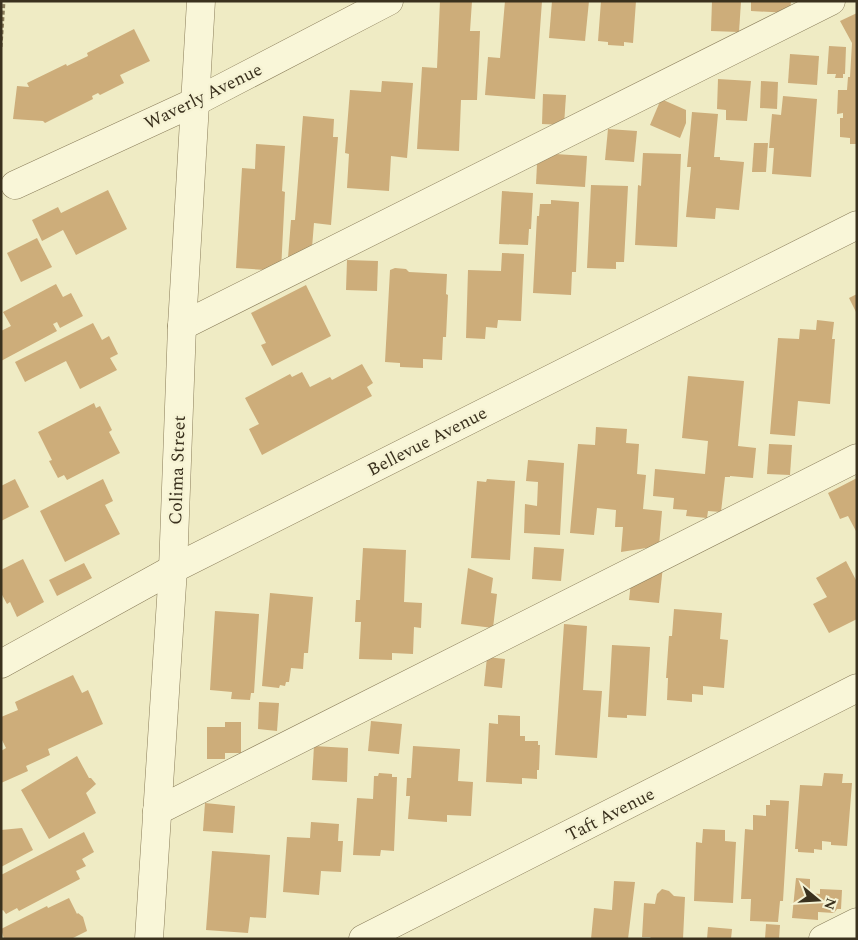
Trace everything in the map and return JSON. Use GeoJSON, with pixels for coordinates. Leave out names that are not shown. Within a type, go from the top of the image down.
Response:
{"type":"FeatureCollection","features":[{"type":"Feature","properties":{"kind":"street","name":"Colima Street"},"geometry":{"type":"LineString","coordinates":[[149,939],[173,569],[182,326],[201,1]]}},
{"type":"Feature","properties":{"kind":"street","name":"Waverly Avenue"},"geometry":{"type":"LineString","coordinates":[[15,185],[194,102],[389,1]]}},
{"type":"Feature","properties":{"kind":"street"},"geometry":{"type":"LineString","coordinates":[[182,326],[831,1]]}},
{"type":"Feature","properties":{"kind":"street","name":"Bellevue Avenue"},"geometry":{"type":"LineString","coordinates":[[1,664],[173,569],[857,225]]}},
{"type":"Feature","properties":{"kind":"street"},"geometry":{"type":"LineString","coordinates":[[158,811],[857,458]]}},
{"type":"Feature","properties":{"kind":"street","name":"Taft Avenue"},"geometry":{"type":"LineString","coordinates":[[363,939],[857,688]]}},
{"type":"Feature","properties":{"kind":"street"},"geometry":{"type":"LineString","coordinates":[[823,939],[857,922]]}},
{"type":"Feature","properties":{"kind":"path"},"geometry":{"type":"LineString","coordinates":[[1,47],[4,1]]}},
{"type":"Feature","properties":{"kind":"building"},"geometry":{"type":"Polygon","coordinates":[[[440,1],[472,1],[470,31],[480,31],[477,100],[461,100],[459,151],[417,149],[422,67],[437,68],[440,1]]]}},
{"type":"Feature","properties":{"kind":"building"},"geometry":{"type":"Polygon","coordinates":[[[505,1],[542,1],[535,99],[485,95],[488,57],[500,58],[505,1]]]}},
{"type":"Feature","properties":{"kind":"building"},"geometry":{"type":"Polygon","coordinates":[[[552,1],[589,1],[585,41],[549,38],[552,1]]]}},
{"type":"Feature","properties":{"kind":"building"},"geometry":{"type":"Polygon","coordinates":[[[601,1],[636,1],[633,43],[624,42],[624,46],[608,45],[608,42],[598,41],[601,1]]]}},
{"type":"Feature","properties":{"kind":"building"},"geometry":{"type":"Polygon","coordinates":[[[712,1],[741,2],[739,32],[711,31],[712,1]]]}},
{"type":"Feature","properties":{"kind":"building"},"geometry":{"type":"Polygon","coordinates":[[[751,1],[791,1],[790,13],[751,11],[751,1]]]}},
{"type":"Feature","properties":{"kind":"building"},"geometry":{"type":"Polygon","coordinates":[[[857,13],[857,144],[850,144],[850,138],[840,137],[840,118],[843,118],[843,113],[837,114],[838,90],[847,90],[848,77],[850,77],[852,43],[840,21],[857,13]]]}},
{"type":"Feature","properties":{"kind":"building"},"geometry":{"type":"Polygon","coordinates":[[[134,29],[150,61],[120,75],[124,83],[100,95],[98,93],[92,96],[93,99],[45,123],[43,121],[13,119],[17,86],[29,87],[27,83],[66,64],[67,66],[88,56],[87,53],[134,29]]]}},
{"type":"Feature","properties":{"kind":"building"},"geometry":{"type":"Polygon","coordinates":[[[829,46],[846,47],[845,74],[843,74],[843,78],[835,78],[836,74],[827,74],[829,46]]]}},
{"type":"Feature","properties":{"kind":"building"},"geometry":{"type":"Polygon","coordinates":[[[790,54],[819,56],[817,85],[788,83],[790,54]]]}},
{"type":"Feature","properties":{"kind":"building"},"geometry":{"type":"Polygon","coordinates":[[[718,79],[751,81],[747,121],[726,120],[726,110],[717,109],[718,79]]]}},
{"type":"Feature","properties":{"kind":"building"},"geometry":{"type":"Polygon","coordinates":[[[382,81],[413,83],[407,158],[391,156],[389,191],[347,188],[349,154],[345,153],[350,90],[381,92],[382,81]]]}},
{"type":"Feature","properties":{"kind":"building"},"geometry":{"type":"Polygon","coordinates":[[[761,81],[778,82],[777,109],[760,108],[761,81]]]}},
{"type":"Feature","properties":{"kind":"building"},"geometry":{"type":"Polygon","coordinates":[[[543,94],[566,95],[564,125],[542,124],[543,94]]]}},
{"type":"Feature","properties":{"kind":"building"},"geometry":{"type":"Polygon","coordinates":[[[783,96],[817,99],[811,177],[772,174],[774,148],[769,148],[772,114],[781,115],[783,96]]]}},
{"type":"Feature","properties":{"kind":"building"},"geometry":{"type":"Polygon","coordinates":[[[661,99],[686,110],[686,123],[680,138],[650,125],[661,99]]]}},
{"type":"Feature","properties":{"kind":"building"},"geometry":{"type":"Polygon","coordinates":[[[692,112],[718,114],[714,157],[720,157],[720,160],[744,162],[739,210],[716,208],[715,219],[686,217],[691,167],[687,167],[692,112]]]}},
{"type":"Feature","properties":{"kind":"building"},"geometry":{"type":"Polygon","coordinates":[[[303,116],[334,119],[333,137],[338,137],[331,225],[314,223],[311,260],[288,258],[291,220],[295,220],[303,116]]]}},
{"type":"Feature","properties":{"kind":"building"},"geometry":{"type":"Polygon","coordinates":[[[608,129],[637,131],[634,162],[605,160],[608,129]]]}},
{"type":"Feature","properties":{"kind":"building"},"geometry":{"type":"Polygon","coordinates":[[[754,143],[768,143],[766,172],[752,172],[754,143]]]}},
{"type":"Feature","properties":{"kind":"building"},"geometry":{"type":"Polygon","coordinates":[[[256,144],[285,146],[282,191],[285,192],[281,271],[236,268],[242,168],[255,169],[256,144]]]}},
{"type":"Feature","properties":{"kind":"building"},"geometry":{"type":"Polygon","coordinates":[[[643,153],[681,154],[677,247],[635,245],[638,185],[641,186],[643,153]]]}},
{"type":"Feature","properties":{"kind":"building"},"geometry":{"type":"Polygon","coordinates":[[[555,154],[587,156],[585,187],[536,184],[537,164],[555,154]]]}},
{"type":"Feature","properties":{"kind":"building"},"geometry":{"type":"Polygon","coordinates":[[[591,185],[628,186],[624,262],[616,262],[616,269],[587,268],[591,185]]]}},
{"type":"Feature","properties":{"kind":"building"},"geometry":{"type":"Polygon","coordinates":[[[108,190],[127,229],[76,255],[63,230],[42,241],[32,220],[58,207],[61,213],[108,190]]]}},
{"type":"Feature","properties":{"kind":"building"},"geometry":{"type":"Polygon","coordinates":[[[502,191],[533,193],[528,245],[499,244],[502,191]]]}},
{"type":"Feature","properties":{"kind":"building"},"geometry":{"type":"Polygon","coordinates":[[[551,200],[579,202],[576,272],[572,272],[571,295],[533,293],[537,216],[539,216],[540,204],[551,204],[551,200]]]}},
{"type":"Feature","properties":{"kind":"building"},"geometry":{"type":"Polygon","coordinates":[[[37,238],[52,267],[21,282],[7,253],[37,238]]]}},
{"type":"Feature","properties":{"kind":"building"},"geometry":{"type":"Polygon","coordinates":[[[502,253],[524,254],[521,321],[498,320],[497,328],[486,327],[485,339],[466,338],[468,270],[501,271],[502,253]]]}},
{"type":"Feature","properties":{"kind":"building"},"geometry":{"type":"Polygon","coordinates":[[[347,260],[378,261],[377,291],[346,290],[347,260]]]}},
{"type":"Feature","properties":{"kind":"building"},"geometry":{"type":"Polygon","coordinates":[[[395,268],[406,269],[409,272],[447,274],[446,337],[443,337],[442,360],[423,359],[423,368],[400,367],[400,363],[385,362],[390,270],[395,268]]]}},
{"type":"Feature","properties":{"kind":"building"},"geometry":{"type":"Polygon","coordinates":[[[56,284],[63,297],[71,293],[83,316],[60,328],[57,322],[53,324],[57,331],[1,361],[1,331],[11,326],[3,312],[56,284]]]}},
{"type":"Feature","properties":{"kind":"building"},"geometry":{"type":"Polygon","coordinates":[[[306,285],[331,336],[272,366],[261,345],[266,343],[251,313],[306,285]]]}},
{"type":"Feature","properties":{"kind":"building"},"geometry":{"type":"Polygon","coordinates":[[[857,294],[857,314],[849,298],[857,294]]]}},
{"type":"Feature","properties":{"kind":"building"},"geometry":{"type":"Polygon","coordinates":[[[817,320],[834,322],[832,339],[835,339],[830,404],[798,401],[795,436],[770,434],[778,338],[799,339],[800,329],[816,330],[817,320]]]}},
{"type":"Feature","properties":{"kind":"building"},"geometry":{"type":"Polygon","coordinates":[[[93,323],[102,340],[109,336],[118,354],[110,358],[117,370],[80,389],[66,361],[25,382],[15,362],[93,323]]]}},
{"type":"Feature","properties":{"kind":"building"},"geometry":{"type":"Polygon","coordinates":[[[362,364],[373,383],[367,387],[372,396],[262,455],[249,429],[259,424],[245,398],[290,374],[292,377],[302,372],[310,387],[330,377],[332,380],[362,364]]]}},
{"type":"Feature","properties":{"kind":"building"},"geometry":{"type":"Polygon","coordinates":[[[688,376],[744,381],[738,446],[756,448],[753,478],[725,477],[721,512],[708,511],[707,518],[686,516],[687,510],[673,509],[674,498],[653,496],[655,469],[705,474],[708,441],[682,438],[688,376]]]}},
{"type":"Feature","properties":{"kind":"building"},"geometry":{"type":"Polygon","coordinates":[[[94,403],[96,408],[100,406],[112,430],[109,432],[120,453],[67,480],[64,475],[58,478],[49,461],[52,460],[38,432],[94,403]]]}},
{"type":"Feature","properties":{"kind":"building"},"geometry":{"type":"Polygon","coordinates":[[[596,427],[627,429],[626,443],[639,444],[637,474],[646,475],[643,509],[662,511],[659,546],[621,552],[623,527],[615,527],[616,510],[597,508],[594,535],[570,533],[578,444],[595,445],[596,427]]]}},
{"type":"Feature","properties":{"kind":"building"},"geometry":{"type":"Polygon","coordinates":[[[769,444],[792,445],[790,475],[767,474],[769,444]]]}},
{"type":"Feature","properties":{"kind":"building"},"geometry":{"type":"Polygon","coordinates":[[[528,460],[564,463],[560,535],[524,533],[525,504],[537,506],[538,482],[526,481],[528,460]]]}},
{"type":"Feature","properties":{"kind":"building"},"geometry":{"type":"Polygon","coordinates":[[[857,478],[857,533],[848,516],[840,519],[828,493],[857,478]]]}},
{"type":"Feature","properties":{"kind":"building"},"geometry":{"type":"Polygon","coordinates":[[[15,479],[29,507],[1,521],[1,486],[15,479]]]}},
{"type":"Feature","properties":{"kind":"building"},"geometry":{"type":"Polygon","coordinates":[[[103,479],[113,501],[105,505],[120,534],[65,562],[40,511],[103,479]]]}},
{"type":"Feature","properties":{"kind":"building"},"geometry":{"type":"Polygon","coordinates":[[[487,479],[515,481],[510,560],[471,558],[477,481],[486,482],[487,479]]]}},
{"type":"Feature","properties":{"kind":"building"},"geometry":{"type":"Polygon","coordinates":[[[534,547],[564,549],[561,581],[532,579],[534,547]]]}},
{"type":"Feature","properties":{"kind":"building"},"geometry":{"type":"Polygon","coordinates":[[[363,548],[406,550],[404,602],[422,603],[421,628],[414,627],[413,654],[392,653],[392,660],[359,659],[361,622],[355,622],[356,600],[360,600],[363,548]]]}},
{"type":"Feature","properties":{"kind":"building"},"geometry":{"type":"Polygon","coordinates":[[[23,559],[44,602],[17,617],[10,602],[7,604],[1,593],[1,570],[23,559]]]}},
{"type":"Feature","properties":{"kind":"building"},"geometry":{"type":"Polygon","coordinates":[[[846,561],[857,582],[857,619],[829,633],[813,604],[827,597],[816,578],[846,561]]]}},
{"type":"Feature","properties":{"kind":"building"},"geometry":{"type":"Polygon","coordinates":[[[84,563],[92,578],[57,596],[49,580],[84,563]]]}},
{"type":"Feature","properties":{"kind":"building"},"geometry":{"type":"Polygon","coordinates":[[[663,566],[659,603],[629,600],[631,582],[663,566]]]}},
{"type":"Feature","properties":{"kind":"building"},"geometry":{"type":"Polygon","coordinates":[[[468,568],[493,578],[491,593],[497,594],[493,628],[461,624],[468,568]]]}},
{"type":"Feature","properties":{"kind":"building"},"geometry":{"type":"Polygon","coordinates":[[[270,593],[313,597],[308,653],[304,653],[303,669],[291,668],[289,682],[286,682],[285,686],[280,685],[279,688],[262,686],[270,593]]]}},
{"type":"Feature","properties":{"kind":"building"},"geometry":{"type":"Polygon","coordinates":[[[674,609],[722,613],[720,639],[728,640],[724,688],[703,686],[703,695],[692,694],[692,702],[667,700],[668,678],[666,678],[669,636],[672,636],[674,609]]]}},
{"type":"Feature","properties":{"kind":"building"},"geometry":{"type":"Polygon","coordinates":[[[215,611],[259,614],[254,693],[251,693],[250,700],[231,699],[232,692],[210,690],[215,611]]]}},
{"type":"Feature","properties":{"kind":"building"},"geometry":{"type":"Polygon","coordinates":[[[564,624],[587,626],[583,690],[602,691],[597,758],[555,755],[564,624]]]}},
{"type":"Feature","properties":{"kind":"building"},"geometry":{"type":"Polygon","coordinates":[[[612,645],[650,647],[646,716],[608,717],[612,645]]]}},
{"type":"Feature","properties":{"kind":"building"},"geometry":{"type":"Polygon","coordinates":[[[487,657],[505,659],[502,688],[484,686],[487,657]]]}},
{"type":"Feature","properties":{"kind":"building"},"geometry":{"type":"Polygon","coordinates":[[[73,675],[82,693],[88,690],[103,724],[48,749],[50,755],[26,766],[28,771],[1,783],[1,751],[6,748],[1,738],[1,717],[18,710],[15,702],[73,675]]]}},
{"type":"Feature","properties":{"kind":"building"},"geometry":{"type":"Polygon","coordinates":[[[259,702],[279,703],[277,731],[258,729],[259,702]]]}},
{"type":"Feature","properties":{"kind":"building"},"geometry":{"type":"Polygon","coordinates":[[[498,715],[520,716],[520,736],[525,736],[525,741],[538,741],[538,745],[540,745],[537,779],[522,778],[522,784],[486,782],[489,723],[498,724],[498,715]]]}},
{"type":"Feature","properties":{"kind":"building"},"geometry":{"type":"Polygon","coordinates":[[[371,721],[402,724],[399,754],[368,751],[371,721]]]}},
{"type":"Feature","properties":{"kind":"building"},"geometry":{"type":"Polygon","coordinates":[[[225,722],[241,722],[241,753],[225,753],[225,759],[207,759],[207,727],[225,727],[225,722]]]}},
{"type":"Feature","properties":{"kind":"building"},"geometry":{"type":"Polygon","coordinates":[[[314,746],[348,748],[347,782],[312,780],[314,746]]]}},
{"type":"Feature","properties":{"kind":"building"},"geometry":{"type":"Polygon","coordinates":[[[413,746],[460,749],[458,781],[473,782],[471,816],[447,815],[447,822],[408,819],[410,796],[406,796],[407,778],[411,778],[413,746]]]}},
{"type":"Feature","properties":{"kind":"building"},"geometry":{"type":"Polygon","coordinates":[[[77,756],[89,778],[96,784],[86,793],[96,813],[49,839],[21,790],[77,756]]]}},
{"type":"Feature","properties":{"kind":"building"},"geometry":{"type":"Polygon","coordinates":[[[379,773],[392,774],[392,777],[397,777],[394,851],[381,850],[380,856],[353,855],[357,798],[373,799],[374,776],[378,776],[379,773]]]}},
{"type":"Feature","properties":{"kind":"building"},"geometry":{"type":"Polygon","coordinates":[[[824,773],[843,774],[842,783],[852,783],[847,846],[831,845],[831,842],[822,841],[822,850],[814,849],[814,853],[798,852],[798,849],[795,849],[800,785],[822,786],[824,773]]]}},
{"type":"Feature","properties":{"kind":"building"},"geometry":{"type":"Polygon","coordinates":[[[770,800],[789,801],[783,901],[780,901],[778,922],[750,921],[751,899],[741,899],[745,829],[753,830],[753,815],[766,816],[766,805],[770,805],[770,800]]]}},
{"type":"Feature","properties":{"kind":"building"},"geometry":{"type":"Polygon","coordinates":[[[205,803],[235,806],[233,833],[203,831],[205,803]]]}},
{"type":"Feature","properties":{"kind":"building"},"geometry":{"type":"Polygon","coordinates":[[[311,822],[339,824],[338,841],[343,841],[341,872],[321,871],[319,895],[283,892],[287,837],[310,838],[311,822]]]}},
{"type":"Feature","properties":{"kind":"building"},"geometry":{"type":"Polygon","coordinates":[[[22,828],[33,850],[1,867],[1,830],[22,828]]]}},
{"type":"Feature","properties":{"kind":"building"},"geometry":{"type":"Polygon","coordinates":[[[703,829],[725,830],[725,841],[736,842],[733,903],[694,901],[696,842],[702,843],[703,829]]]}},
{"type":"Feature","properties":{"kind":"building"},"geometry":{"type":"Polygon","coordinates":[[[84,832],[94,852],[82,859],[86,866],[76,871],[80,879],[19,911],[17,908],[6,914],[3,910],[1,911],[1,875],[84,832]]]}},
{"type":"Feature","properties":{"kind":"building"},"geometry":{"type":"Polygon","coordinates":[[[212,851],[270,855],[266,918],[250,917],[248,933],[206,930],[212,851]]]}},
{"type":"Feature","properties":{"kind":"building"},"geometry":{"type":"Polygon","coordinates":[[[796,878],[810,879],[810,893],[820,894],[820,889],[842,890],[841,909],[837,909],[834,913],[818,912],[818,920],[792,918],[796,878]]]}},
{"type":"Feature","properties":{"kind":"building"},"geometry":{"type":"Polygon","coordinates":[[[614,881],[635,882],[628,939],[591,939],[594,908],[612,910],[614,881]]]}},
{"type":"Feature","properties":{"kind":"building"},"geometry":{"type":"Polygon","coordinates":[[[662,889],[669,891],[674,896],[685,897],[683,939],[652,939],[650,937],[642,937],[644,903],[655,904],[657,894],[662,889]]]}},
{"type":"Feature","properties":{"kind":"building"},"geometry":{"type":"Polygon","coordinates":[[[69,898],[77,914],[83,917],[87,931],[71,939],[4,939],[1,929],[47,906],[48,908],[69,898]]]}},
{"type":"Feature","properties":{"kind":"building"},"geometry":{"type":"Polygon","coordinates":[[[766,924],[780,925],[779,939],[765,939],[766,924]]]}},
{"type":"Feature","properties":{"kind":"building"},"geometry":{"type":"Polygon","coordinates":[[[708,927],[732,929],[731,939],[707,939],[708,927]]]}}]}
